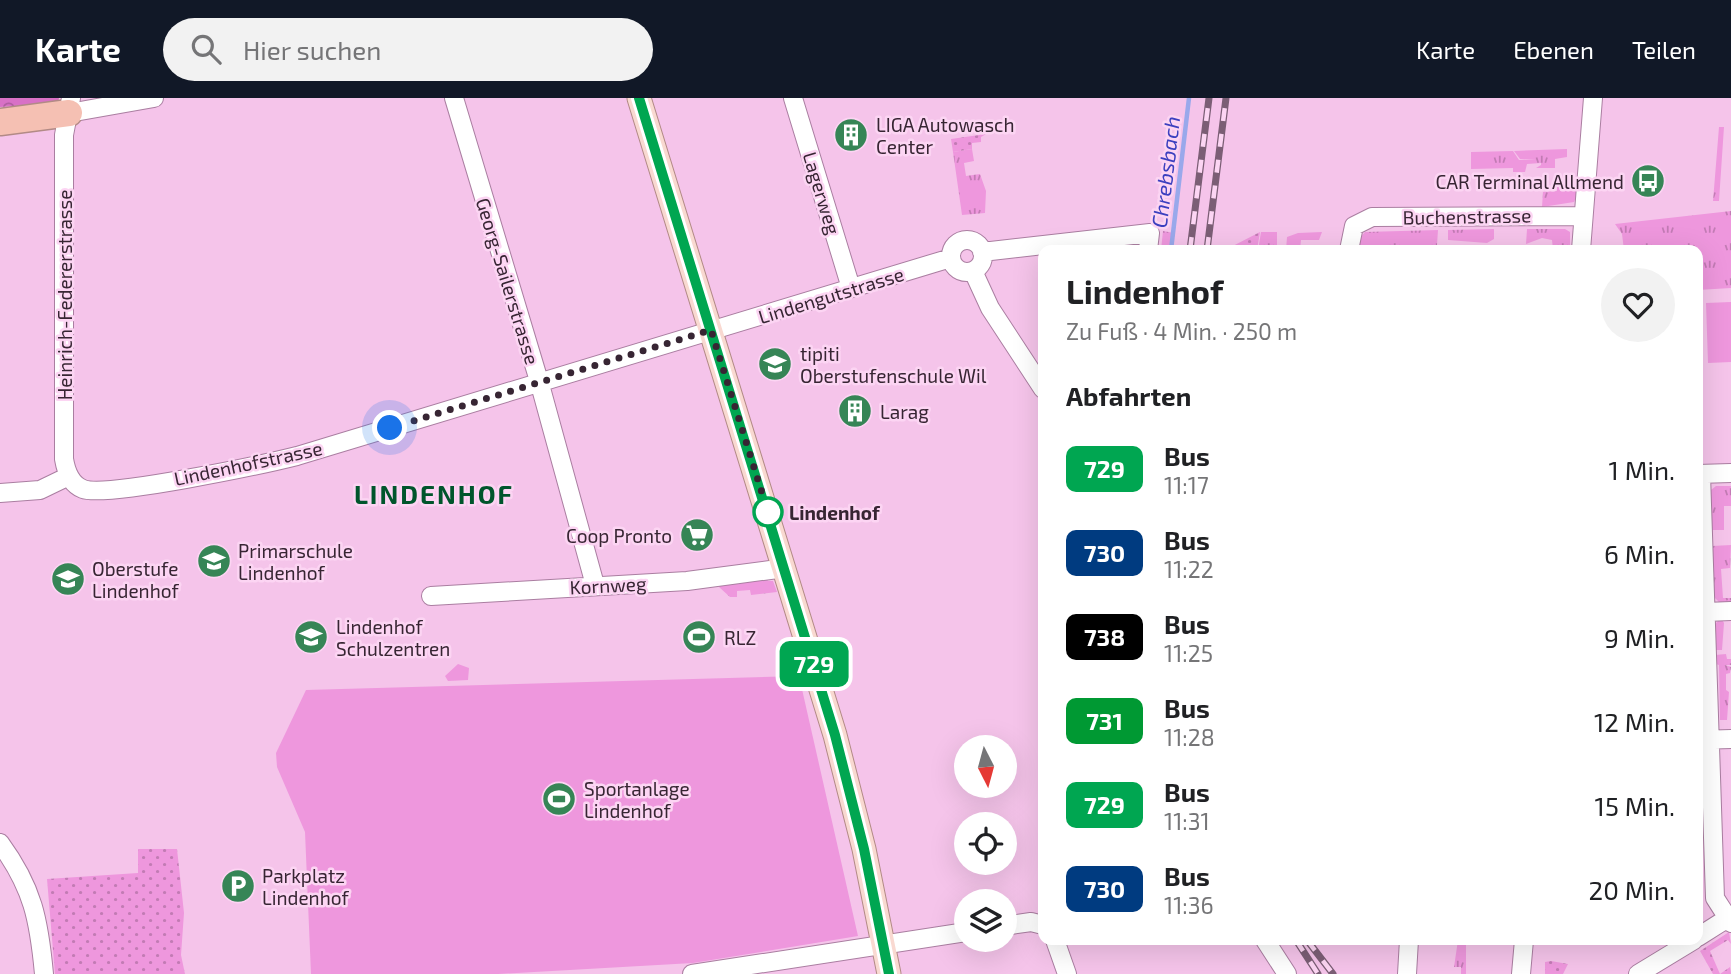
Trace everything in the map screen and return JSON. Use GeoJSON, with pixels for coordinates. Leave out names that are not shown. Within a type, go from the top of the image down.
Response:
{"type":"FeatureCollection","features":[{"type":"Feature","properties":{"kind":"highway"},"geometry":{"type":"LineString","coordinates":[[0,122],[70,105]]}},
{"type":"Feature","properties":{"kind":"main road"},"geometry":{"type":"LineString","coordinates":[[639,98],[785,568],[845,773],[889,974]]}},
{"type":"Feature","properties":{"kind":"street"},"geometry":{"type":"LineString","coordinates":[[70,105],[154,98]]}},
{"type":"Feature","properties":{"kind":"street","name":"Georg-Sailerstrasse"},"geometry":{"type":"LineString","coordinates":[[454,98],[539,382],[595,585]]}},
{"type":"Feature","properties":{"kind":"street","name":"Lagerweg"},"geometry":{"type":"LineString","coordinates":[[793,98],[851,288]]}},
{"type":"Feature","properties":{"kind":"street"},"geometry":{"type":"LineString","coordinates":[[1581,245],[1593,98]]}},
{"type":"Feature","properties":{"kind":"street","name":"Heinrich-Federerstrasse"},"geometry":{"type":"LineString","coordinates":[[69,476],[64,458],[64,135],[70,105]]}},
{"type":"Feature","properties":{"kind":"street","name":"Buchenstrasse"},"geometry":{"type":"LineString","coordinates":[[1350,245],[1354,226],[1372,217],[1583,216]]}},
{"type":"Feature","properties":{"kind":"street"},"geometry":{"type":"LineString","coordinates":[[963,241],[977,244],[982,252],[982,261],[973,271],[959,270],[951,258],[955,245],[963,241]]}},
{"type":"Feature","properties":{"kind":"street"},"geometry":{"type":"LineString","coordinates":[[1099,245],[1149,242]]}},
{"type":"Feature","properties":{"kind":"street"},"geometry":{"type":"LineString","coordinates":[[982,252],[1038,249]]}},
{"type":"Feature","properties":{"kind":"street","name":"Lindengutstrasse"},"geometry":{"type":"LineString","coordinates":[[711,330],[951,258]]}},
{"type":"Feature","properties":{"kind":"street"},"geometry":{"type":"LineString","coordinates":[[973,271],[990,308],[1038,381]]}},
{"type":"Feature","properties":{"kind":"street","name":"Lindenhofstrasse"},"geometry":{"type":"LineString","coordinates":[[69,476],[85,490],[103,490],[266,463],[711,330]]}},
{"type":"Feature","properties":{"kind":"street"},"geometry":{"type":"LineString","coordinates":[[1703,474],[1731,473]]}},
{"type":"Feature","properties":{"kind":"street"},"geometry":{"type":"LineString","coordinates":[[0,494],[40,490],[69,476]]}},
{"type":"Feature","properties":{"kind":"street"},"geometry":{"type":"LineString","coordinates":[[1703,553],[1706,612],[1706,871],[1715,898],[1730,920],[1703,935]]}},
{"type":"Feature","properties":{"kind":"street","name":"Kornweg"},"geometry":{"type":"LineString","coordinates":[[431,596],[687,580],[785,568]]}},
{"type":"Feature","properties":{"kind":"street"},"geometry":{"type":"LineString","coordinates":[[1706,612],[1731,611]]}},
{"type":"Feature","properties":{"kind":"street"},"geometry":{"type":"LineString","coordinates":[[1704,740],[1731,739]]}},
{"type":"Feature","properties":{"kind":"street"},"geometry":{"type":"LineString","coordinates":[[0,843],[28,885],[40,921],[44,974]]}},
{"type":"Feature","properties":{"kind":"street"},"geometry":{"type":"LineString","coordinates":[[1017,924],[1038,924]]}},
{"type":"Feature","properties":{"kind":"street"},"geometry":{"type":"LineString","coordinates":[[692,974],[954,934]]}},
{"type":"Feature","properties":{"kind":"street"},"geometry":{"type":"LineString","coordinates":[[1057,945],[1067,974]]}},
{"type":"Feature","properties":{"kind":"street"},"geometry":{"type":"LineString","coordinates":[[1268,945],[1287,974]]}},
{"type":"Feature","properties":{"kind":"street"},"geometry":{"type":"LineString","coordinates":[[1407,974],[1409,945]]}},
{"type":"Feature","properties":{"kind":"street"},"geometry":{"type":"LineString","coordinates":[[1521,974],[1524,945]]}},
{"type":"Feature","properties":{"kind":"street"},"geometry":{"type":"LineString","coordinates":[[1534,945],[1534,974]]}},
{"type":"Feature","properties":{"kind":"street"},"geometry":{"type":"LineString","coordinates":[[1638,974],[1685,945]]}},
{"type":"Feature","properties":{"kind":"green space"},"geometry":{"type":"Polygon","coordinates":[[[0,98],[59,98],[58,104],[0,107],[0,98]]]}},
{"type":"Feature","properties":{"kind":"green space"},"geometry":{"type":"Polygon","coordinates":[[[1719,127],[1724,127],[1719,201],[1713,201],[1719,127]]]}},
{"type":"Feature","properties":{"kind":"green space"},"geometry":{"type":"Polygon","coordinates":[[[986,134],[981,137],[981,142],[972,143],[972,149],[953,152],[951,139],[986,134]]]}},
{"type":"Feature","properties":{"kind":"green space"},"geometry":{"type":"Polygon","coordinates":[[[972,149],[974,161],[964,163],[966,176],[980,174],[986,191],[985,213],[962,215],[953,152],[972,149]]]}},
{"type":"Feature","properties":{"kind":"green space"},"geometry":{"type":"Polygon","coordinates":[[[1567,149],[1567,157],[1555,159],[1555,168],[1536,168],[1541,163],[1527,164],[1525,172],[1513,172],[1513,168],[1471,169],[1471,152],[1513,151],[1519,160],[1536,159],[1520,159],[1514,151],[1567,149]]]}},
{"type":"Feature","properties":{"kind":"green space"},"geometry":{"type":"Polygon","coordinates":[[[1569,182],[1578,193],[1574,202],[1542,207],[1543,192],[1557,191],[1557,183],[1569,182]]]}},
{"type":"Feature","properties":{"kind":"green space"},"geometry":{"type":"Polygon","coordinates":[[[1731,211],[1731,288],[1703,290],[1703,245],[1623,245],[1622,234],[1615,224],[1731,211]]]}},
{"type":"Feature","properties":{"kind":"green space"},"geometry":{"type":"Polygon","coordinates":[[[1494,229],[1494,239],[1487,243],[1448,240],[1448,230],[1494,229]]]}},
{"type":"Feature","properties":{"kind":"green space"},"geometry":{"type":"Polygon","coordinates":[[[1527,229],[1565,229],[1570,232],[1570,245],[1552,245],[1552,240],[1542,238],[1526,244],[1527,229]]]}},
{"type":"Feature","properties":{"kind":"green space"},"geometry":{"type":"Polygon","coordinates":[[[1438,230],[1437,245],[1357,245],[1365,232],[1438,230]]]}},
{"type":"Feature","properties":{"kind":"green space"},"geometry":{"type":"Polygon","coordinates":[[[1163,231],[1174,233],[1173,245],[1162,245],[1163,231]]]}},
{"type":"Feature","properties":{"kind":"green space"},"geometry":{"type":"Polygon","coordinates":[[[1260,232],[1258,245],[1235,245],[1260,232]]]}},
{"type":"Feature","properties":{"kind":"green space"},"geometry":{"type":"Polygon","coordinates":[[[1261,232],[1277,232],[1277,245],[1259,245],[1261,232]]]}},
{"type":"Feature","properties":{"kind":"green space"},"geometry":{"type":"Polygon","coordinates":[[[1322,232],[1319,240],[1301,240],[1300,245],[1286,245],[1287,237],[1298,233],[1322,232]]]}},
{"type":"Feature","properties":{"kind":"green space"},"geometry":{"type":"Polygon","coordinates":[[[1731,302],[1731,362],[1708,363],[1706,303],[1731,302]]]}},
{"type":"Feature","properties":{"kind":"green space"},"geometry":{"type":"Polygon","coordinates":[[[1716,486],[1731,486],[1731,506],[1724,506],[1724,530],[1711,530],[1711,490],[1716,486]]]}},
{"type":"Feature","properties":{"kind":"green space"},"geometry":{"type":"Polygon","coordinates":[[[1731,545],[1730,568],[1721,569],[1723,598],[1731,598],[1731,604],[1721,604],[1713,596],[1712,546],[1731,545]]]}},
{"type":"Feature","properties":{"kind":"green space"},"geometry":{"type":"Polygon","coordinates":[[[765,575],[768,581],[773,581],[777,592],[751,595],[750,590],[737,591],[737,597],[730,597],[719,587],[719,580],[765,575]]]}},
{"type":"Feature","properties":{"kind":"green space"},"geometry":{"type":"Polygon","coordinates":[[[1721,618],[1724,623],[1722,650],[1715,650],[1715,624],[1721,618]]]}},
{"type":"Feature","properties":{"kind":"green space"},"geometry":{"type":"Polygon","coordinates":[[[1726,654],[1727,659],[1731,659],[1731,665],[1725,665],[1731,667],[1730,673],[1726,674],[1726,690],[1729,692],[1727,720],[1720,720],[1719,665],[1716,664],[1715,655],[1726,654]]]}},
{"type":"Feature","properties":{"kind":"green space"},"geometry":{"type":"Polygon","coordinates":[[[458,664],[469,668],[468,680],[448,681],[445,676],[458,664]]]}},
{"type":"Feature","properties":{"kind":"green space","name":"Sportanlage Lindenhof"},"geometry":{"type":"Polygon","coordinates":[[[799,676],[858,936],[693,963],[498,974],[311,974],[305,832],[277,767],[276,753],[306,690],[799,676]]]}},
{"type":"Feature","properties":{"kind":"green space"},"geometry":{"type":"Polygon","coordinates":[[[138,849],[177,849],[184,913],[181,955],[185,974],[55,974],[47,879],[138,873],[138,849]]]}},
{"type":"Feature","properties":{"kind":"green space"},"geometry":{"type":"Polygon","coordinates":[[[1729,932],[1731,944],[1728,940],[1710,951],[1720,974],[1713,974],[1700,951],[1729,932]]]}},
{"type":"Feature","properties":{"kind":"green space"},"geometry":{"type":"Polygon","coordinates":[[[1457,945],[1466,945],[1466,974],[1461,974],[1461,967],[1454,967],[1457,945]]]}},
{"type":"Feature","properties":{"kind":"green space"},"geometry":{"type":"Polygon","coordinates":[[[1545,962],[1568,964],[1563,974],[1545,974],[1545,962]]]}},
{"type":"Feature","properties":{"kind":"green space"},"geometry":{"type":"Polygon","coordinates":[[[1730,967],[1731,974],[1720,974],[1730,967]]]}},
{"type":"Feature","properties":{"kind":"waterway","name":"Chrebsbach"},"geometry":{"type":"LineString","coordinates":[[1172,245],[1189,98]]}},
{"type":"Feature","properties":{"kind":"railway"},"geometry":{"type":"LineString","coordinates":[[1191,245],[1209,98]]}},
{"type":"Feature","properties":{"kind":"railway"},"geometry":{"type":"LineString","coordinates":[[1208,245],[1226,98]]}},
{"type":"Feature","properties":{"kind":"railway"},"geometry":{"type":"LineString","coordinates":[[1299,945],[1318,974]]}},
{"type":"Feature","properties":{"kind":"railway"},"geometry":{"type":"LineString","coordinates":[[1311,945],[1333,974]]}},
{"type":"Feature","properties":{"kind":"bus line","name":"729"},"geometry":{"type":"LineString","coordinates":[[639,98],[835,735],[864,849],[889,974]]}},
{"type":"Feature","properties":{"kind":"place","name":"LIGA Autowasch Center"},"geometry":{"type":"Point","coordinates":[851,135]}},
{"type":"Feature","properties":{"kind":"place","name":"CAR Terminal Allmend"},"geometry":{"type":"Point","coordinates":[1648,181]}},
{"type":"Feature","properties":{"kind":"place","name":"tipiti Oberstufenschule Wil"},"geometry":{"type":"Point","coordinates":[775,364]}},
{"type":"Feature","properties":{"kind":"place","name":"Larag"},"geometry":{"type":"Point","coordinates":[855,411]}},
{"type":"Feature","properties":{"kind":"place","name":"Lindenhof"},"geometry":{"type":"Point","coordinates":[768,512]}},
{"type":"Feature","properties":{"kind":"place","name":"Coop Pronto"},"geometry":{"type":"Point","coordinates":[697,535]}},
{"type":"Feature","properties":{"kind":"place","name":"Primarschule Lindenhof"},"geometry":{"type":"Point","coordinates":[214,561]}},
{"type":"Feature","properties":{"kind":"place","name":"Oberstufe Lindenhof"},"geometry":{"type":"Point","coordinates":[68,579]}},
{"type":"Feature","properties":{"kind":"place","name":"Lindenhof Schulzentren"},"geometry":{"type":"Point","coordinates":[311,637]}},
{"type":"Feature","properties":{"kind":"place","name":"RLZ"},"geometry":{"type":"Point","coordinates":[699,637]}},
{"type":"Feature","properties":{"kind":"place","name":"Sportanlage Lindenhof"},"geometry":{"type":"Point","coordinates":[559,799]}},
{"type":"Feature","properties":{"kind":"place","name":"Parkplatz Lindenhof"},"geometry":{"type":"Point","coordinates":[238,886]}},
{"type":"Feature","properties":{"kind":"district","name":"LINDENHOF"},"geometry":{"type":"Point","coordinates":[434,493]}},
{"type":"Feature","properties":{"kind":"route"},"geometry":{"type":"LineString","coordinates":[[390,428],[711,330],[768,512]]}}]}
